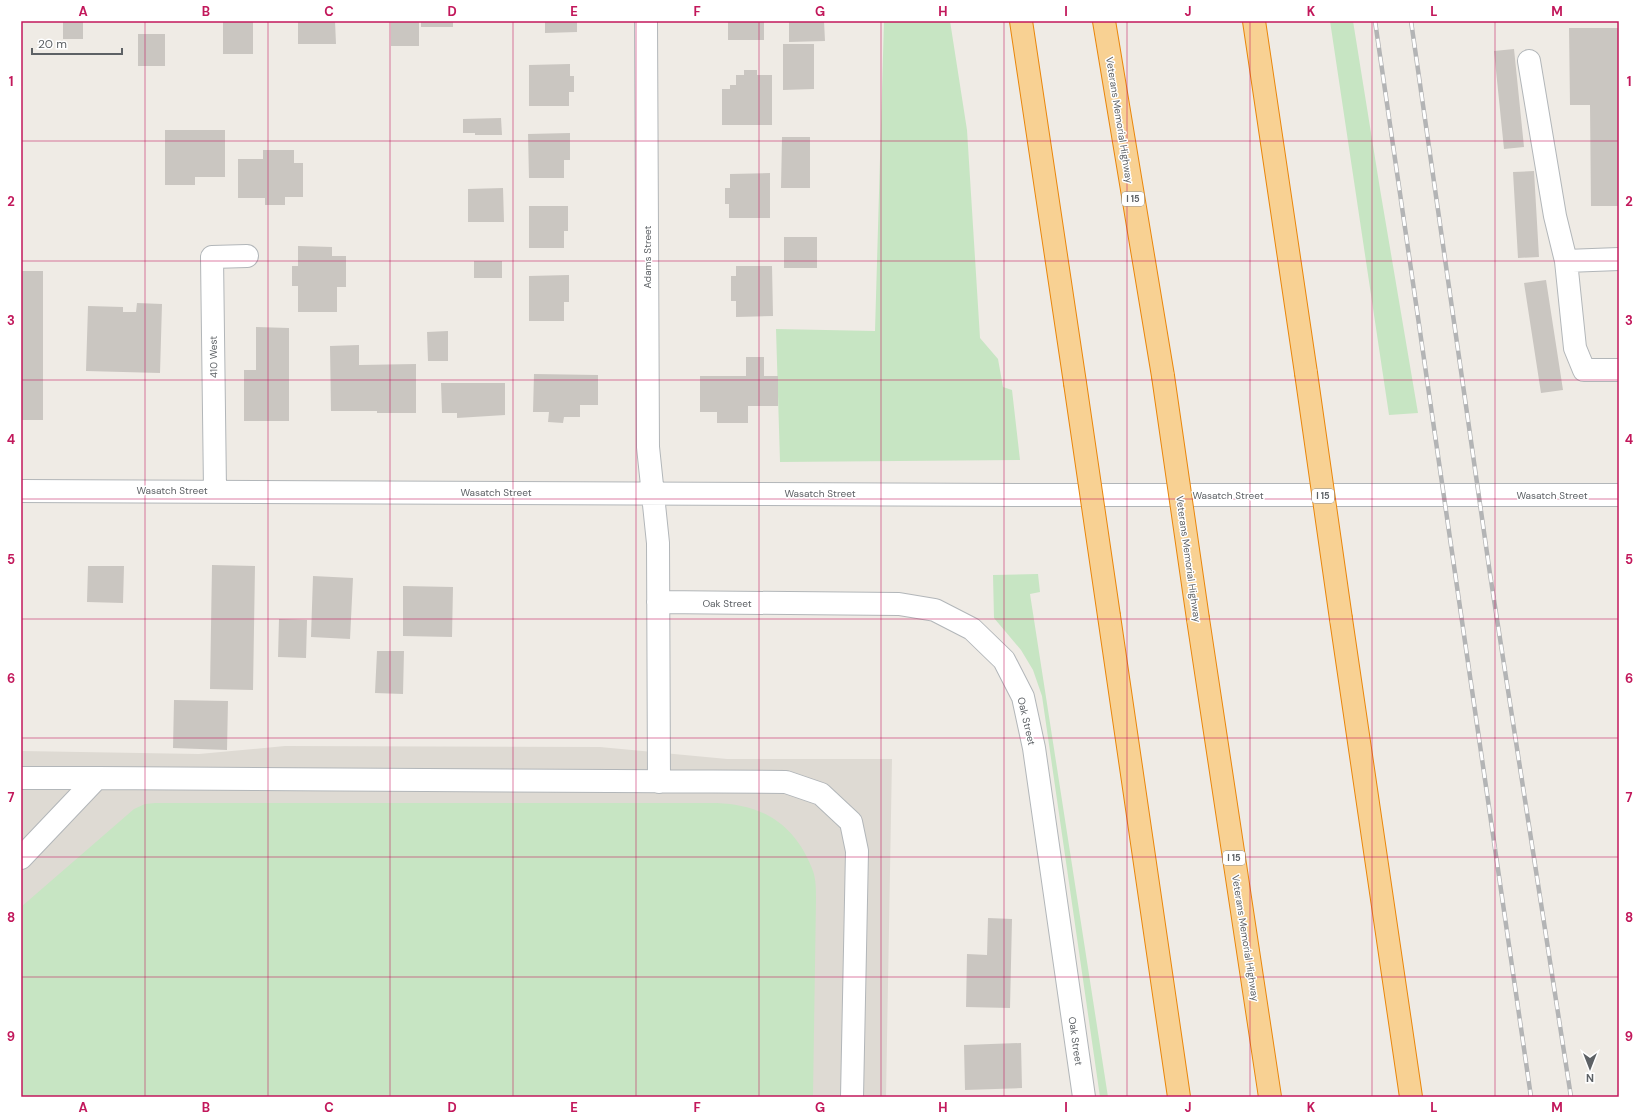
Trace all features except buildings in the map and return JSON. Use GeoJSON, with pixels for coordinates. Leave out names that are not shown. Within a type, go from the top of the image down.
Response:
{"type":"FeatureCollection","features":[{"type":"Feature","properties":{"kind":"highway"},"geometry":{"type":"LineString","coordinates":[[1021,21],[1179,1097]]}},
{"type":"Feature","properties":{"kind":"highway","name":"Veterans Memorial Highway"},"geometry":{"type":"LineString","coordinates":[[1104,21],[1163,376],[1270,1097]]}},
{"type":"Feature","properties":{"kind":"highway","name":"I 15"},"geometry":{"type":"LineString","coordinates":[[1254,21],[1410,1097]]}},
{"type":"Feature","properties":{"kind":"street","name":"Adams Street"},"geometry":{"type":"LineString","coordinates":[[646,21],[648,447],[653,492]]}},
{"type":"Feature","properties":{"kind":"street"},"geometry":{"type":"LineString","coordinates":[[1529,61],[1555,216],[1566,261],[1575,348],[1584,370],[1619,370]]}},
{"type":"Feature","properties":{"kind":"street","name":"410 West"},"geometry":{"type":"LineString","coordinates":[[215,490],[212,257],[247,256]]}},
{"type":"Feature","properties":{"kind":"street"},"geometry":{"type":"LineString","coordinates":[[1566,261],[1619,259]]}},
{"type":"Feature","properties":{"kind":"street","name":"Wasatch Street"},"geometry":{"type":"LineString","coordinates":[[21,491],[215,490],[1022,495],[1619,495]]}},
{"type":"Feature","properties":{"kind":"street"},"geometry":{"type":"LineString","coordinates":[[653,492],[658,543],[659,782]]}},
{"type":"Feature","properties":{"kind":"street","name":"Oak Street"},"geometry":{"type":"LineString","coordinates":[[658,602],[899,604],[935,610],[972,629],[1004,660],[1023,697],[1034,748],[1084,1097]]}},
{"type":"Feature","properties":{"kind":"street"},"geometry":{"type":"LineString","coordinates":[[21,778],[786,782],[821,794],[851,822],[857,851],[852,1097]]}},
{"type":"Feature","properties":{"kind":"street"},"geometry":{"type":"LineString","coordinates":[[21,858],[97,778]]}},
{"type":"Feature","properties":{"kind":"shaded area"},"geometry":{"type":"Polygon","coordinates":[[[285,746],[600,747],[727,759],[892,759],[886,1097],[21,1097],[21,751],[199,754],[285,746]]]}},
{"type":"Feature","properties":{"kind":"green space"},"geometry":{"type":"Polygon","coordinates":[[[884,21],[950,21],[967,130],[980,338],[998,359],[1003,387],[1012,390],[1020,460],[780,462],[776,329],[875,331],[884,21]]]}},
{"type":"Feature","properties":{"kind":"green space"},"geometry":{"type":"Polygon","coordinates":[[[1330,21],[1353,21],[1418,413],[1389,415],[1330,21]]]}},
{"type":"Feature","properties":{"kind":"green space"},"geometry":{"type":"Polygon","coordinates":[[[1038,574],[1040,592],[1030,594],[1108,1097],[1100,1097],[1042,696],[1033,670],[1021,650],[994,618],[993,575],[1038,574]]]}},
{"type":"Feature","properties":{"kind":"green space"},"geometry":{"type":"Polygon","coordinates":[[[717,803],[750,808],[764,814],[777,821],[788,830],[798,842],[806,855],[815,878],[813,1097],[21,1097],[21,907],[134,809],[145,804],[717,803]]]}},
{"type":"Feature","properties":{"kind":"railway"},"geometry":{"type":"LineString","coordinates":[[1375,21],[1531,1097]]}},
{"type":"Feature","properties":{"kind":"railway"},"geometry":{"type":"LineString","coordinates":[[1411,21],[1490,574],[1571,1097]]}}]}
